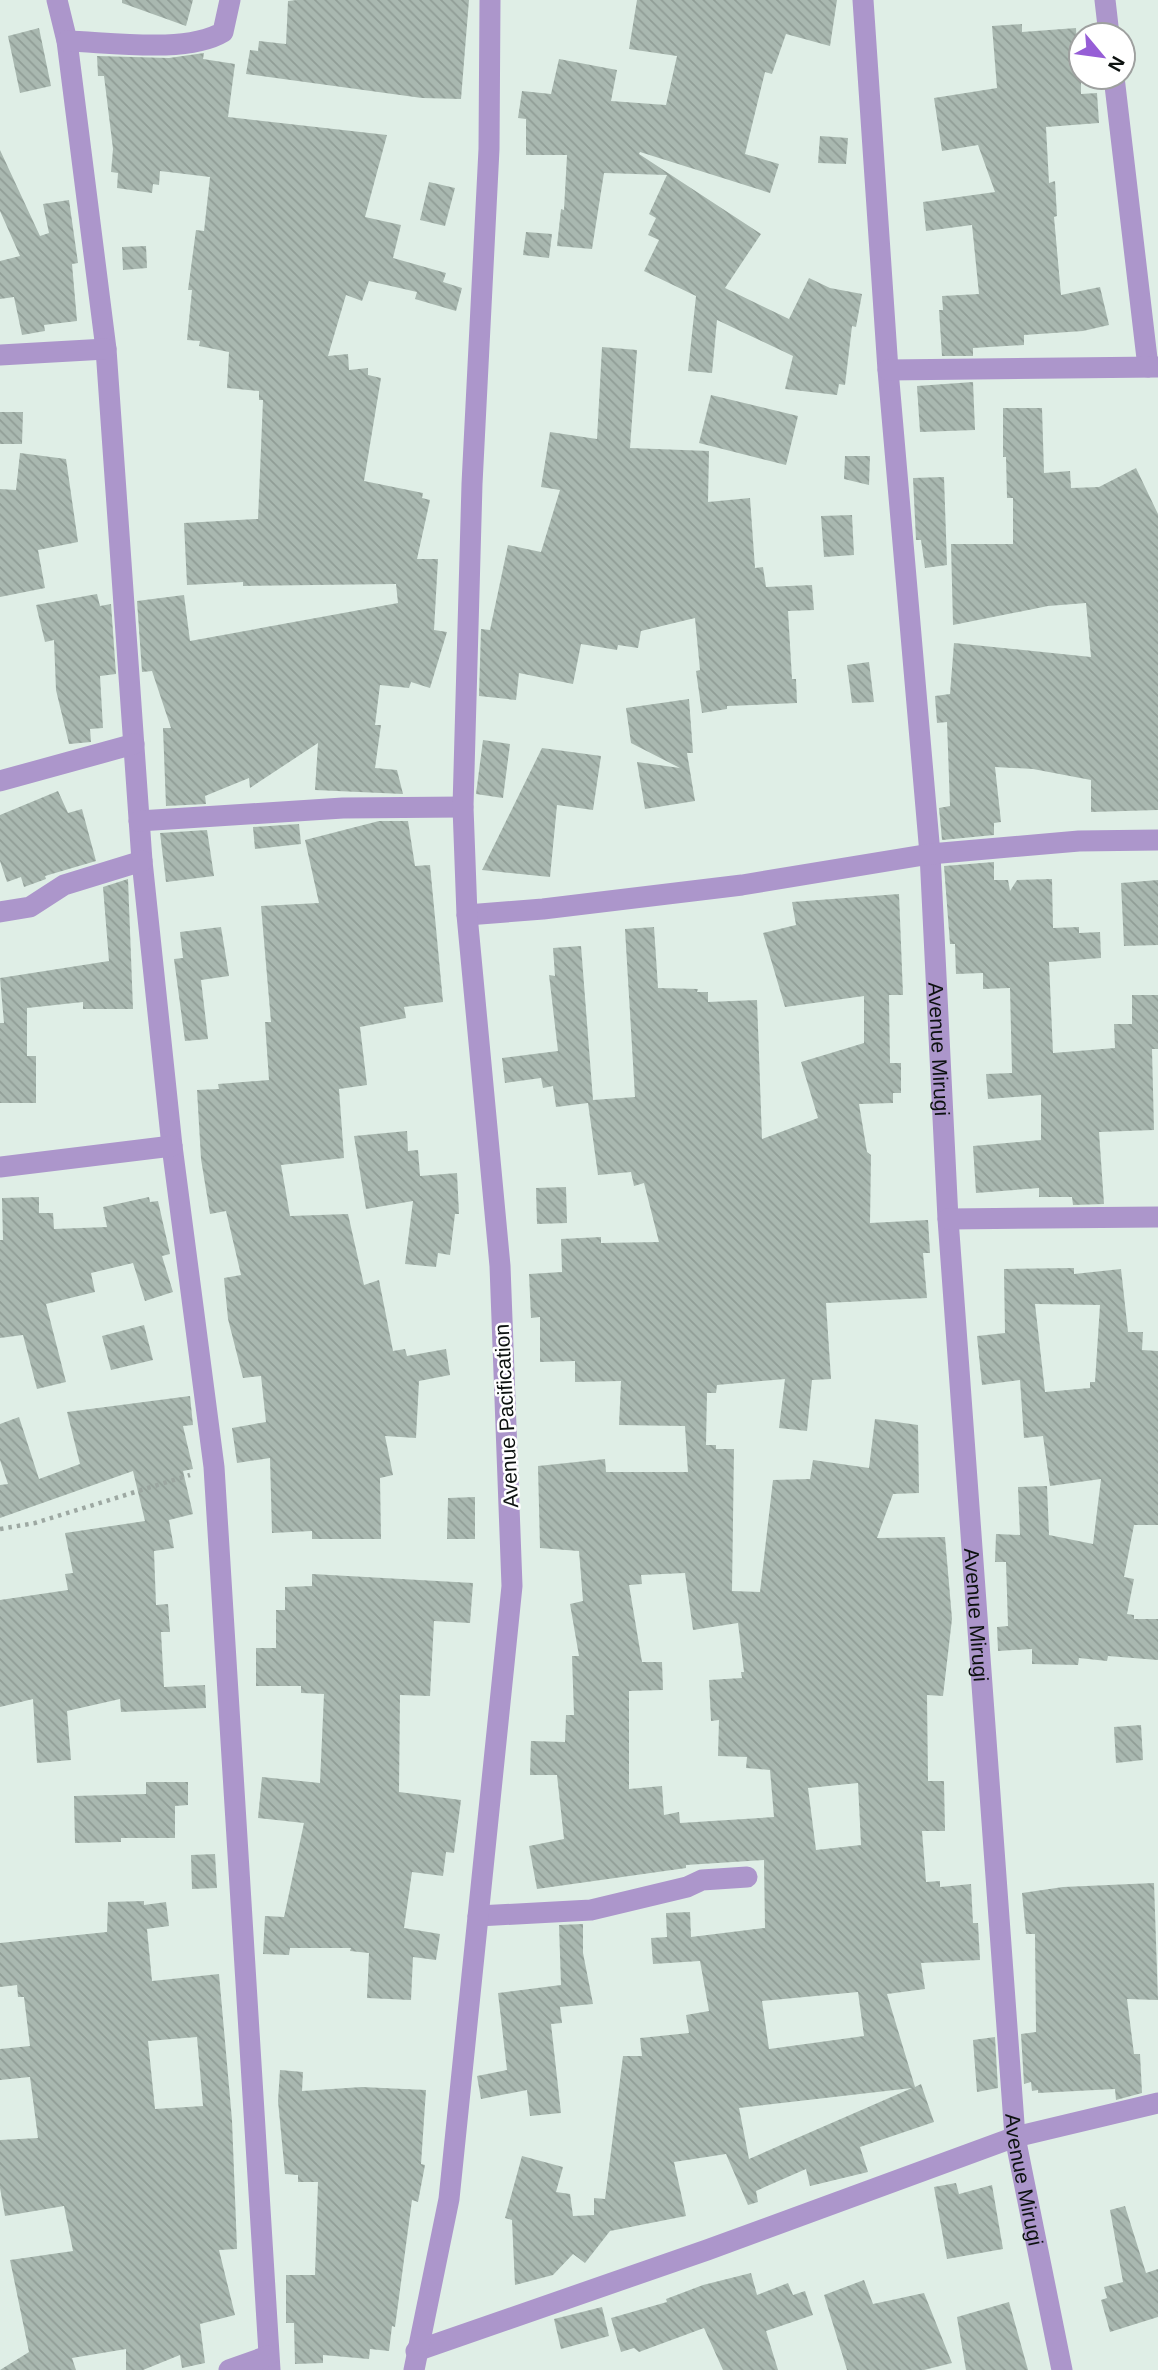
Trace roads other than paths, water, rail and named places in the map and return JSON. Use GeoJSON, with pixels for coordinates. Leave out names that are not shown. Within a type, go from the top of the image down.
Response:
{"type":"FeatureCollection","features":[{"type":"Feature","properties":{"kind":"street"},"geometry":{"type":"LineString","coordinates":[[57,0],[66,41],[106,349],[142,861],[172,1146],[214,1467],[269,2363],[229,2370]]}},
{"type":"Feature","properties":{"kind":"street"},"geometry":{"type":"LineString","coordinates":[[66,41],[180,43],[203,40],[223,32],[230,0]]}},
{"type":"Feature","properties":{"kind":"street","name":"Avenue Pacification"},"geometry":{"type":"LineString","coordinates":[[415,2360],[449,2199],[513,1558],[499,1266],[467,915],[463,807],[472,484],[489,149],[490,0]]}},
{"type":"Feature","properties":{"kind":"street","name":"Avenue Mirugi"},"geometry":{"type":"LineString","coordinates":[[863,0],[888,370],[930,854],[948,1219],[1015,2137],[1062,2370]]}},
{"type":"Feature","properties":{"kind":"street"},"geometry":{"type":"LineString","coordinates":[[1105,0],[1107,21]]}},
{"type":"Feature","properties":{"kind":"street"},"geometry":{"type":"LineString","coordinates":[[888,370],[1153,367],[1116,91]]}},
{"type":"Feature","properties":{"kind":"street"},"geometry":{"type":"LineString","coordinates":[[0,355],[106,349]]}},
{"type":"Feature","properties":{"kind":"street"},"geometry":{"type":"LineString","coordinates":[[0,781],[134,744]]}},
{"type":"Feature","properties":{"kind":"street"},"geometry":{"type":"LineString","coordinates":[[139,821],[343,808],[463,807]]}},
{"type":"Feature","properties":{"kind":"street"},"geometry":{"type":"LineString","coordinates":[[467,915],[543,909],[743,885],[930,854],[1079,841],[1158,840]]}},
{"type":"Feature","properties":{"kind":"street"},"geometry":{"type":"LineString","coordinates":[[0,912],[30,907],[64,885],[142,861]]}},
{"type":"Feature","properties":{"kind":"street"},"geometry":{"type":"LineString","coordinates":[[0,1167],[172,1146]]}},
{"type":"Feature","properties":{"kind":"street"},"geometry":{"type":"LineString","coordinates":[[948,1219],[1158,1217]]}},
{"type":"Feature","properties":{"kind":"street"},"geometry":{"type":"LineString","coordinates":[[478,1916],[592,1910],[687,1887],[702,1880],[747,1877]]}},
{"type":"Feature","properties":{"kind":"street"},"geometry":{"type":"LineString","coordinates":[[415,2360],[1015,2137],[1158,2103]]}}]}
